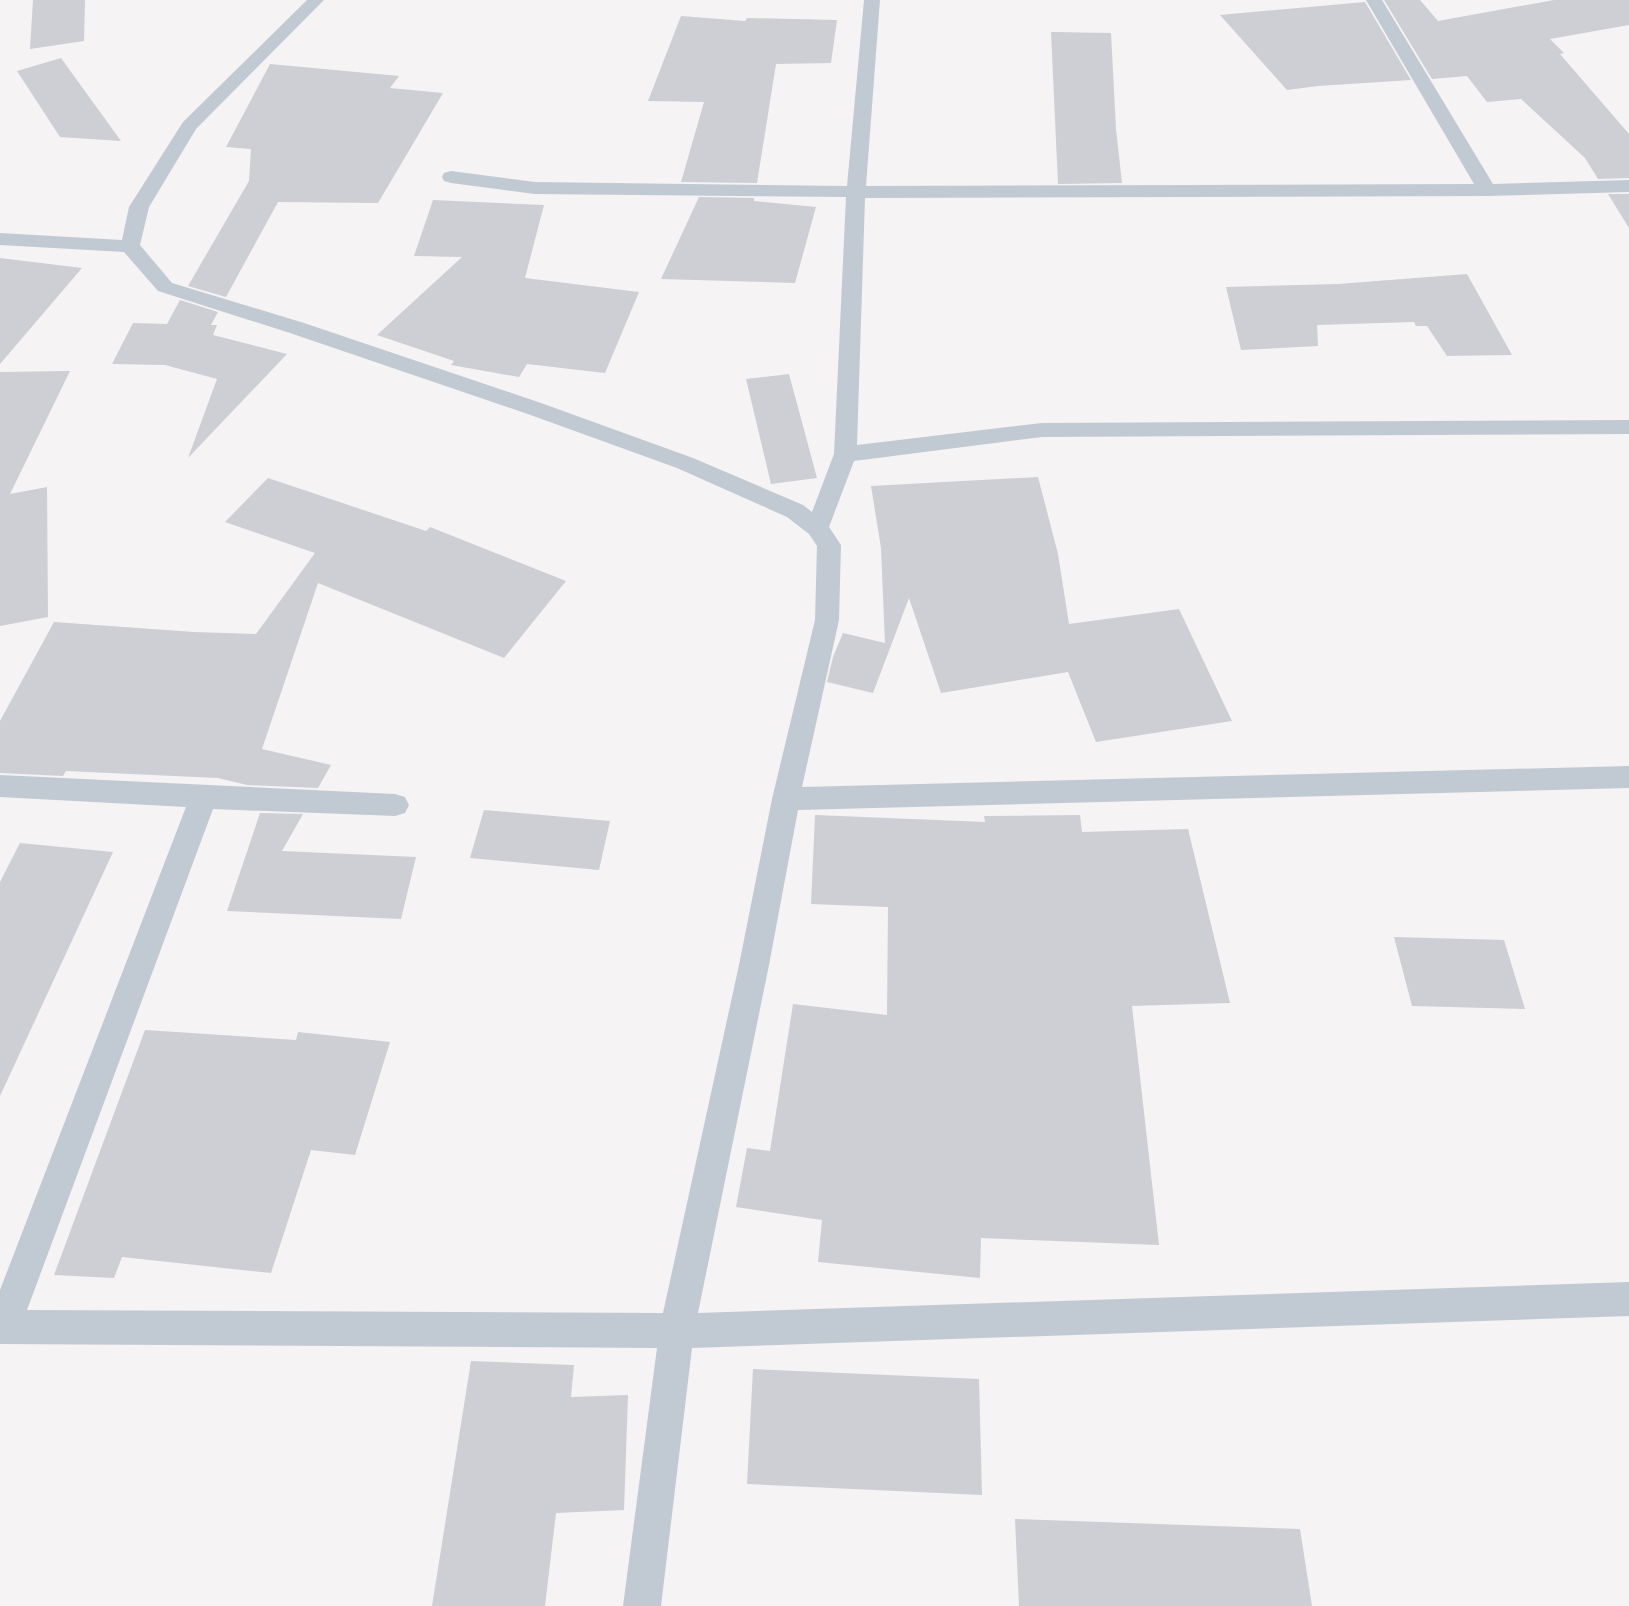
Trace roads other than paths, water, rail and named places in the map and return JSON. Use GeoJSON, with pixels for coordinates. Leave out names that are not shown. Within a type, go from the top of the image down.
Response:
{"type":"FeatureCollection","features":[{"type":"Feature","properties":{"kind":"street"},"geometry":{"type":"LineString","coordinates":[[130,246],[139,207],[190,126],[316,0]]}},
{"type":"Feature","properties":{"kind":"street"},"geometry":{"type":"LineString","coordinates":[[817,528],[845,454],[856,192],[872,0]]}},
{"type":"Feature","properties":{"kind":"street"},"geometry":{"type":"LineString","coordinates":[[1374,0],[1487,190]]}},
{"type":"Feature","properties":{"kind":"street"},"geometry":{"type":"LineString","coordinates":[[452,177],[535,188],[856,192],[1142,193],[1487,190],[1629,186]]}},
{"type":"Feature","properties":{"kind":"street"},"geometry":{"type":"LineString","coordinates":[[0,239],[130,246],[165,287],[297,328],[533,408],[685,463],[795,511],[817,528],[829,545],[827,620],[786,799],[754,965],[677,1331],[642,1606]]}},
{"type":"Feature","properties":{"kind":"street"},"geometry":{"type":"LineString","coordinates":[[845,454],[1042,430],[1629,427]]}},
{"type":"Feature","properties":{"kind":"street"},"geometry":{"type":"LineString","coordinates":[[786,799],[1629,777]]}},
{"type":"Feature","properties":{"kind":"street"},"geometry":{"type":"LineString","coordinates":[[0,786],[395,805]]}},
{"type":"Feature","properties":{"kind":"street"},"geometry":{"type":"LineString","coordinates":[[204,797],[1,1327],[677,1331],[1629,1299]]}}]}
